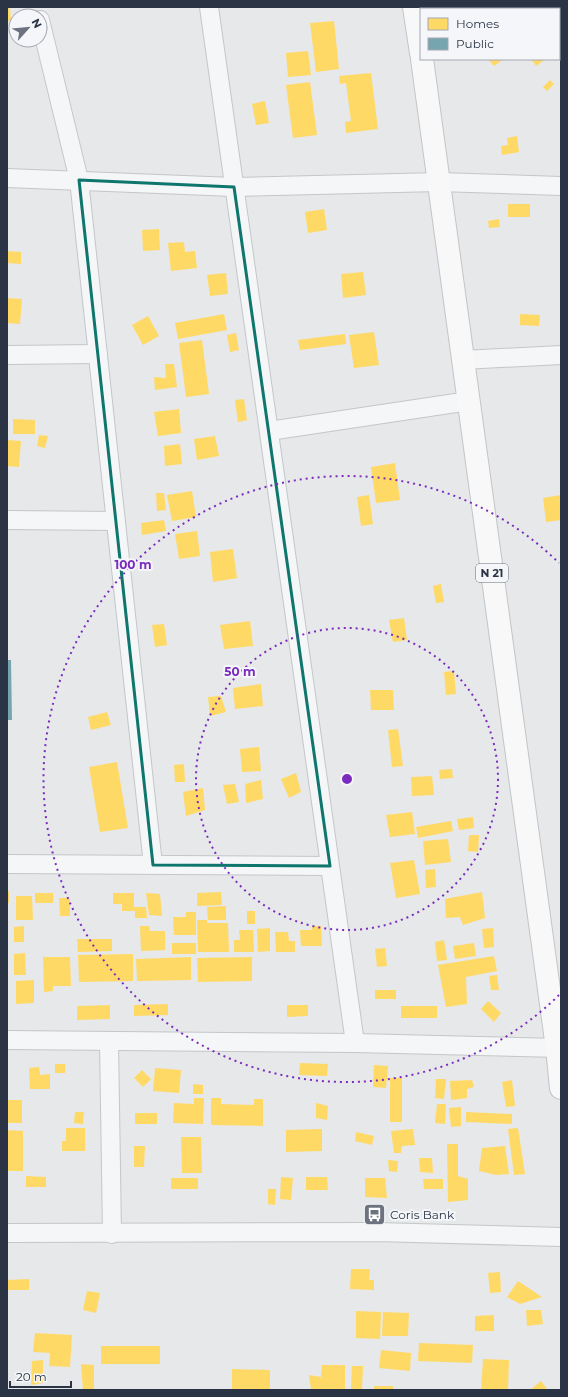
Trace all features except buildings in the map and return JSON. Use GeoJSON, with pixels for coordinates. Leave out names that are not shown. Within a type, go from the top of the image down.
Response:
{"type":"FeatureCollection","features":[{"type":"Feature","properties":{"kind":"main road"},"geometry":{"type":"LineString","coordinates":[[414,7],[420,46]]}},
{"type":"Feature","properties":{"kind":"main road","name":"N 21"},"geometry":{"type":"LineString","coordinates":[[422,60],[462,360],[469,401],[559,1048],[561,1088]]}},
{"type":"Feature","properties":{"kind":"street"},"geometry":{"type":"LineString","coordinates":[[209,7],[355,1043]]}},
{"type":"Feature","properties":{"kind":"street"},"geometry":{"type":"LineString","coordinates":[[47,48],[79,180],[153,865]]}},
{"type":"Feature","properties":{"kind":"street"},"geometry":{"type":"LineString","coordinates":[[7,178],[234,187],[439,182],[561,186]]}},
{"type":"Feature","properties":{"kind":"street"},"geometry":{"type":"LineString","coordinates":[[7,355],[98,354]]}},
{"type":"Feature","properties":{"kind":"street"},"geometry":{"type":"LineString","coordinates":[[462,360],[561,356]]}},
{"type":"Feature","properties":{"kind":"street"},"geometry":{"type":"LineString","coordinates":[[269,431],[469,401]]}},
{"type":"Feature","properties":{"kind":"street"},"geometry":{"type":"LineString","coordinates":[[7,520],[116,521]]}},
{"type":"Feature","properties":{"kind":"street"},"geometry":{"type":"LineString","coordinates":[[7,864],[330,866]]}},
{"type":"Feature","properties":{"kind":"street"},"geometry":{"type":"LineString","coordinates":[[7,1040],[355,1043],[559,1048]]}},
{"type":"Feature","properties":{"kind":"street"},"geometry":{"type":"LineString","coordinates":[[109,1041],[112,1234]]}},
{"type":"Feature","properties":{"kind":"street"},"geometry":{"type":"LineString","coordinates":[[7,1233],[112,1234],[376,1232],[561,1237]]}},
{"type":"Feature","properties":{"kind":"highlighted area"},"geometry":{"type":"Polygon","coordinates":[[[79,180],[234,187],[330,866],[153,865],[79,180]]]}},
{"type":"Feature","properties":{"kind":"place","name":"Coris Bank"},"geometry":{"type":"Point","coordinates":[375,1214]}}]}
